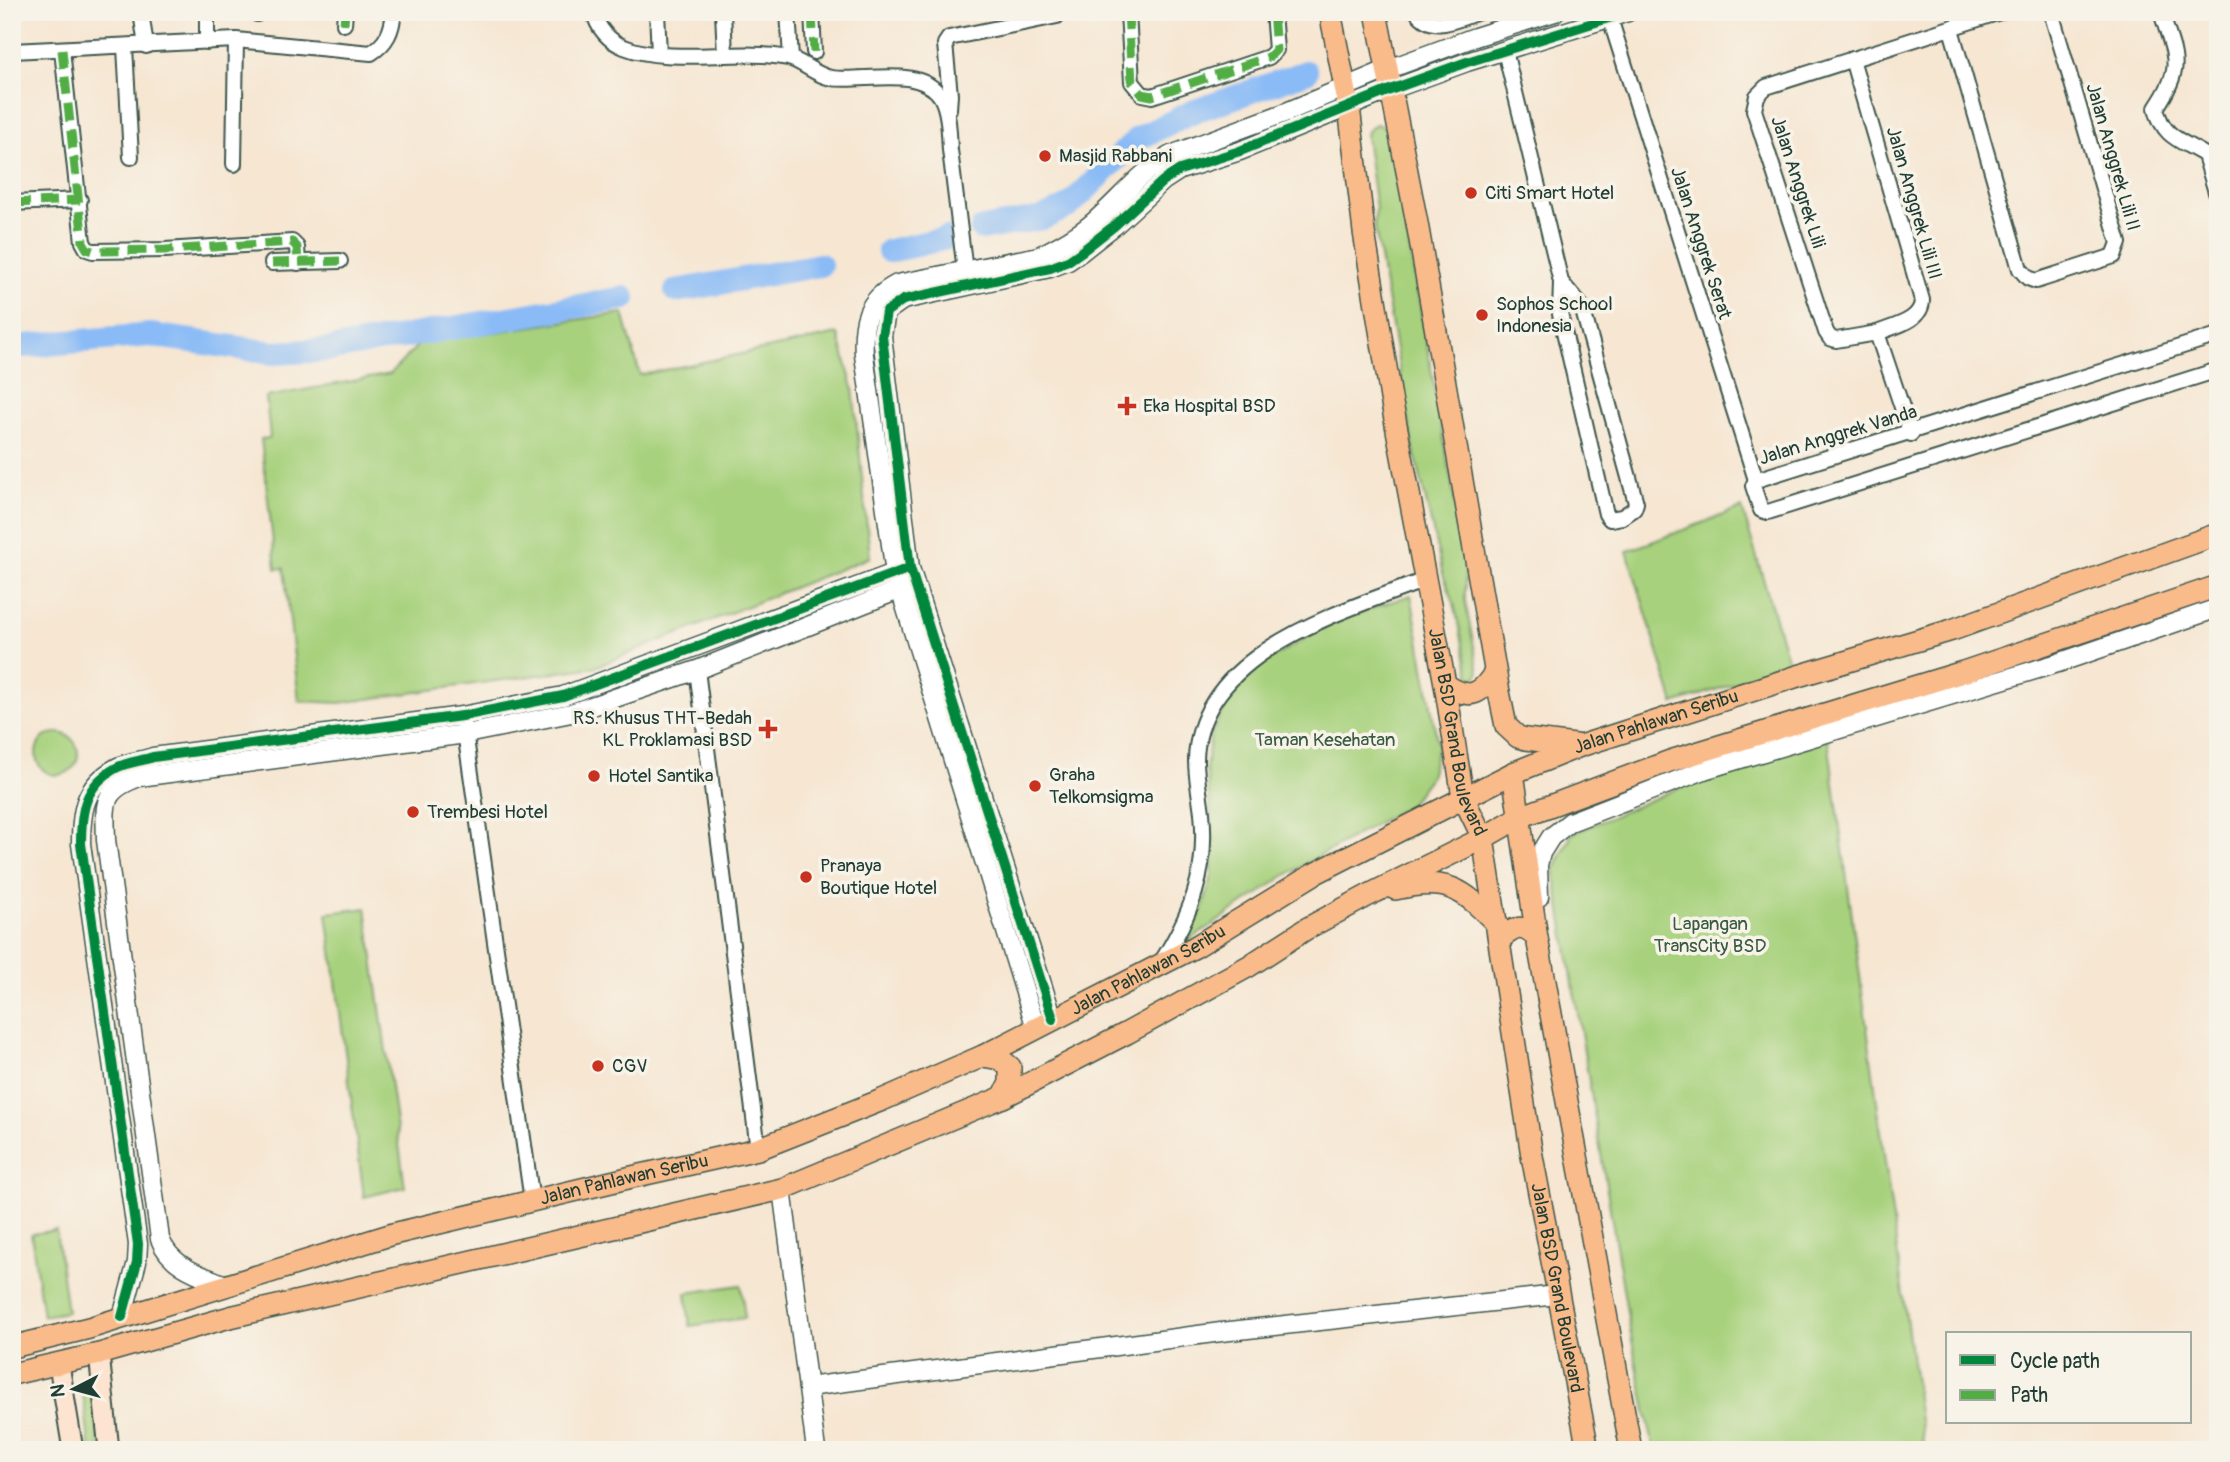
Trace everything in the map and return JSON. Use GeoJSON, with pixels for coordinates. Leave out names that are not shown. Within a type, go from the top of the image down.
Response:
{"type":"FeatureCollection","features":[{"type":"Feature","properties":{"kind":"main road","name":"Jalan BSD Grand Boulevard"},"geometry":{"type":"LineString","coordinates":[[1330,12],[1347,97],[1364,232],[1391,398],[1445,684],[1463,797],[1483,838],[1526,1118],[1588,1450]]}},
{"type":"Feature","properties":{"kind":"main road"},"geometry":{"type":"LineString","coordinates":[[1376,12],[1417,223],[1506,726],[1518,737],[1580,746]]}},
{"type":"Feature","properties":{"kind":"main road","name":"Jalan Pahlawan Seribu"},"geometry":{"type":"LineString","coordinates":[[12,1347],[57,1338],[393,1234],[758,1149],[983,1056],[1206,940],[1314,874],[1513,773],[1580,746],[1952,630],[2218,534]]}},
{"type":"Feature","properties":{"kind":"main road"},"geometry":{"type":"LineString","coordinates":[[12,1374],[59,1365],[230,1317],[782,1189],[1003,1097],[1127,1033],[1249,965],[1306,929],[1520,817],[1670,761],[1963,672],[2218,586]]}},
{"type":"Feature","properties":{"kind":"main road"},"geometry":{"type":"LineString","coordinates":[[1445,684],[1456,691],[1476,692],[1488,684],[1495,672]]}},
{"type":"Feature","properties":{"kind":"main road"},"geometry":{"type":"LineString","coordinates":[[1513,773],[1539,944],[1631,1443]]}},
{"type":"Feature","properties":{"kind":"main road"},"geometry":{"type":"LineString","coordinates":[[1367,896],[1419,884],[1452,887],[1470,897],[1498,932],[1520,928],[1529,930],[1539,944]]}},
{"type":"Feature","properties":{"kind":"main road"},"geometry":{"type":"LineString","coordinates":[[983,1056],[1000,1059],[1010,1067],[1010,1083],[1003,1097]]}},
{"type":"Feature","properties":{"kind":"main road"},"geometry":{"type":"LineString","coordinates":[[99,1354],[109,1450]]}},
{"type":"Feature","properties":{"kind":"main road"},"geometry":{"type":"LineString","coordinates":[[59,1365],[73,1450]]}},
{"type":"Feature","properties":{"kind":"street"},"geometry":{"type":"LineString","coordinates":[[141,12],[146,46]]}},
{"type":"Feature","properties":{"kind":"street"},"geometry":{"type":"LineString","coordinates":[[207,12],[207,42]]}},
{"type":"Feature","properties":{"kind":"street"},"geometry":{"type":"LineString","coordinates":[[12,51],[236,40],[371,53],[383,45],[390,33],[394,12]]}},
{"type":"Feature","properties":{"kind":"street"},"geometry":{"type":"LineString","coordinates":[[520,12],[531,12]]}},
{"type":"Feature","properties":{"kind":"street"},"geometry":{"type":"LineString","coordinates":[[594,12],[604,34],[623,47],[659,54],[791,58],[830,78],[906,78],[927,83],[942,98],[965,271]]}},
{"type":"Feature","properties":{"kind":"street"},"geometry":{"type":"LineString","coordinates":[[657,12],[659,54]]}},
{"type":"Feature","properties":{"kind":"street"},"geometry":{"type":"LineString","coordinates":[[723,12],[725,55]]}},
{"type":"Feature","properties":{"kind":"street"},"geometry":{"type":"LineString","coordinates":[[788,12],[791,58]]}},
{"type":"Feature","properties":{"kind":"street"},"geometry":{"type":"LineString","coordinates":[[812,12],[814,52]]}},
{"type":"Feature","properties":{"kind":"street"},"geometry":{"type":"LineString","coordinates":[[1128,12],[1132,82],[1142,94],[1152,96],[1269,57],[1276,50],[1273,12]]}},
{"type":"Feature","properties":{"kind":"street"},"geometry":{"type":"LineString","coordinates":[[1417,12],[1424,21],[1438,25],[1479,12]]}},
{"type":"Feature","properties":{"kind":"street"},"geometry":{"type":"LineString","coordinates":[[905,578],[882,336],[886,312],[903,300],[995,273],[1073,239],[1157,162],[1171,155],[1284,113],[1347,97],[1475,37],[1555,12]]}},
{"type":"Feature","properties":{"kind":"street"},"geometry":{"type":"LineString","coordinates":[[1388,80],[1504,51],[1609,15],[1628,12]]}},
{"type":"Feature","properties":{"kind":"street","name":"Jalan Anggrek Lili"},"geometry":{"type":"LineString","coordinates":[[1877,333],[1836,340],[1830,338],[1754,110],[1757,96],[1766,87],[2000,12]]}},
{"type":"Feature","properties":{"kind":"street","name":"Jalan Anggrek Lili II"},"geometry":{"type":"LineString","coordinates":[[1951,29],[2020,269],[2028,278],[2036,281],[2114,256],[2119,243],[2051,12]]}},
{"type":"Feature","properties":{"kind":"street"},"geometry":{"type":"LineString","coordinates":[[2161,12],[2176,63],[2171,86],[2156,108],[2160,123],[2168,134],[2205,155],[2218,199]]}},
{"type":"Feature","properties":{"kind":"street","name":"Jalan Anggrek Serat"},"geometry":{"type":"LineString","coordinates":[[1609,15],[1755,483]]}},
{"type":"Feature","properties":{"kind":"street"},"geometry":{"type":"LineString","coordinates":[[947,124],[950,95],[945,44],[948,38],[1057,16]]}},
{"type":"Feature","properties":{"kind":"street"},"geometry":{"type":"LineString","coordinates":[[234,163],[236,40]]}},
{"type":"Feature","properties":{"kind":"street"},"geometry":{"type":"LineString","coordinates":[[125,47],[131,157]]}},
{"type":"Feature","properties":{"kind":"street"},"geometry":{"type":"LineString","coordinates":[[62,50],[83,242],[87,249],[165,250],[292,242],[296,243],[298,263]]}},
{"type":"Feature","properties":{"kind":"street"},"geometry":{"type":"LineString","coordinates":[[1504,51],[1561,282],[1560,314],[1606,514],[1610,519],[1622,517],[1634,509],[1636,503],[1582,307],[1561,282]]}},
{"type":"Feature","properties":{"kind":"street","name":"Jalan Anggrek Lili III"},"geometry":{"type":"LineString","coordinates":[[1852,58],[1922,300],[1918,315],[1877,333]]}},
{"type":"Feature","properties":{"kind":"street"},"geometry":{"type":"LineString","coordinates":[[12,203],[80,200]]}},
{"type":"Feature","properties":{"kind":"street"},"geometry":{"type":"LineString","coordinates":[[272,263],[340,261]]}},
{"type":"Feature","properties":{"kind":"street"},"geometry":{"type":"LineString","coordinates":[[995,273],[965,271],[897,285],[885,291],[874,302],[865,323],[864,355],[905,578],[1045,1023]]}},
{"type":"Feature","properties":{"kind":"street"},"geometry":{"type":"LineString","coordinates":[[1877,333],[1911,433]]}},
{"type":"Feature","properties":{"kind":"street","name":"Jalan Anggrek Vanda"},"geometry":{"type":"LineString","coordinates":[[2218,335],[1755,483],[1761,510],[1768,512],[2218,370]]}},
{"type":"Feature","properties":{"kind":"street"},"geometry":{"type":"LineString","coordinates":[[122,1317],[132,1283],[138,1244],[81,844],[81,815],[87,797],[95,786],[118,766],[153,757],[571,713],[697,670],[905,578]]}},
{"type":"Feature","properties":{"kind":"street"},"geometry":{"type":"LineString","coordinates":[[228,1286],[180,1265],[170,1258],[160,1239],[106,840],[107,799],[117,786],[139,777],[464,725],[563,696],[905,578]]}},
{"type":"Feature","properties":{"kind":"street"},"geometry":{"type":"LineString","coordinates":[[1158,965],[1188,912],[1200,880],[1203,847],[1196,759],[1200,733],[1219,694],[1247,664],[1266,649],[1324,618],[1425,580]]}},
{"type":"Feature","properties":{"kind":"street"},"geometry":{"type":"LineString","coordinates":[[1539,944],[1538,866],[1541,853],[1551,837],[1570,822],[1704,770],[2059,663],[2218,608]]}},
{"type":"Feature","properties":{"kind":"street"},"geometry":{"type":"LineString","coordinates":[[697,670],[758,1149]]}},
{"type":"Feature","properties":{"kind":"street"},"geometry":{"type":"LineString","coordinates":[[464,725],[532,1201]]}},
{"type":"Feature","properties":{"kind":"street"},"geometry":{"type":"LineString","coordinates":[[87,797],[107,799]]}},
{"type":"Feature","properties":{"kind":"street"},"geometry":{"type":"LineString","coordinates":[[782,1189],[816,1450]]}},
{"type":"Feature","properties":{"kind":"street"},"geometry":{"type":"LineString","coordinates":[[138,1244],[160,1239]]}},
{"type":"Feature","properties":{"kind":"street"},"geometry":{"type":"LineString","coordinates":[[808,1387],[1221,1332],[1558,1295]]}},
{"type":"Feature","properties":{"kind":"green space"},"geometry":{"type":"Polygon","coordinates":[[[1376,124],[1387,128],[1389,133],[1465,559],[1465,601],[1479,672],[1477,677],[1473,678],[1470,676],[1454,603],[1443,574],[1412,441],[1374,223],[1376,209],[1366,136],[1367,131],[1376,124]]]}},
{"type":"Feature","properties":{"kind":"green space"},"geometry":{"type":"Polygon","coordinates":[[[623,313],[640,375],[838,334],[853,388],[870,557],[595,667],[339,703],[299,701],[284,568],[276,569],[261,439],[270,438],[266,397],[390,374],[420,343],[623,313]]]}},
{"type":"Feature","properties":{"kind":"green space"},"geometry":{"type":"Polygon","coordinates":[[[1742,508],[1789,665],[1674,704],[1627,551],[1742,508]]]}},
{"type":"Feature","properties":{"kind":"green space","name":"Taman Kesehatan"},"geometry":{"type":"Polygon","coordinates":[[[1411,595],[1438,745],[1430,777],[1409,805],[1283,877],[1187,942],[1202,910],[1212,876],[1213,832],[1206,768],[1211,734],[1231,695],[1264,663],[1335,621],[1411,595]]]}},
{"type":"Feature","properties":{"kind":"green space"},"geometry":{"type":"Polygon","coordinates":[[[57,733],[72,739],[78,754],[72,769],[57,775],[42,769],[36,754],[42,739],[57,733]]]}},
{"type":"Feature","properties":{"kind":"green space","name":"Lapangan TransCity BSD"},"geometry":{"type":"Polygon","coordinates":[[[1828,739],[1924,1450],[1654,1450],[1631,1336],[1554,869],[1572,834],[1699,779],[1828,739]]]}},
{"type":"Feature","properties":{"kind":"green space"},"geometry":{"type":"Polygon","coordinates":[[[366,908],[405,1187],[364,1197],[327,913],[366,908]]]}},
{"type":"Feature","properties":{"kind":"green space"},"geometry":{"type":"Polygon","coordinates":[[[56,1230],[67,1312],[43,1316],[31,1234],[56,1230]]]}},
{"type":"Feature","properties":{"kind":"green space"},"geometry":{"type":"Polygon","coordinates":[[[741,1285],[745,1318],[690,1326],[686,1293],[741,1285]]]}},
{"type":"Feature","properties":{"kind":"green space"},"geometry":{"type":"Polygon","coordinates":[[[87,1376],[91,1378],[100,1450],[90,1450],[81,1379],[87,1376]]]}},
{"type":"Feature","properties":{"kind":"waterway"},"geometry":{"type":"LineString","coordinates":[[982,229],[1043,218],[1069,206],[1137,139],[1192,112],[1306,72]]}},
{"type":"Feature","properties":{"kind":"waterway"},"geometry":{"type":"LineString","coordinates":[[889,251],[947,238]]}},
{"type":"Feature","properties":{"kind":"waterway"},"geometry":{"type":"LineString","coordinates":[[676,291],[820,265]]}},
{"type":"Feature","properties":{"kind":"waterway"},"geometry":{"type":"LineString","coordinates":[[12,347],[150,335],[274,353],[327,350],[624,298]]}},
{"type":"Feature","properties":{"kind":"marked path"},"geometry":{"type":"LineString","coordinates":[[344,24],[345,12]]}},
{"type":"Feature","properties":{"kind":"marked path"},"geometry":{"type":"LineString","coordinates":[[812,12],[814,52]]}},
{"type":"Feature","properties":{"kind":"marked path"},"geometry":{"type":"LineString","coordinates":[[1128,12],[1132,82],[1142,94],[1152,96],[1269,57],[1276,50],[1273,12]]}},
{"type":"Feature","properties":{"kind":"marked path"},"geometry":{"type":"LineString","coordinates":[[62,50],[83,242],[87,249],[165,250],[292,242],[297,247],[298,263]]}},
{"type":"Feature","properties":{"kind":"marked path"},"geometry":{"type":"LineString","coordinates":[[12,203],[80,200]]}},
{"type":"Feature","properties":{"kind":"marked path"},"geometry":{"type":"LineString","coordinates":[[272,263],[340,261]]}},
{"type":"Feature","properties":{"kind":"cycle path"},"geometry":{"type":"LineString","coordinates":[[1053,1019],[910,568],[882,336],[886,312],[903,300],[1050,268],[1068,261],[1114,226],[1163,181],[1180,170],[1240,151],[1467,62],[1628,12]]}},
{"type":"Feature","properties":{"kind":"cycle path"},"geometry":{"type":"LineString","coordinates":[[122,1317],[137,1262],[138,1244],[81,844],[86,800],[105,775],[120,766],[153,757],[462,716],[563,696],[910,568]]}},
{"type":"Feature","properties":{"kind":"place","name":"Masjid Rabbani"},"geometry":{"type":"Point","coordinates":[1045,156]}},
{"type":"Feature","properties":{"kind":"place","name":"Citi Smart Hotel"},"geometry":{"type":"Point","coordinates":[1471,193]}},
{"type":"Feature","properties":{"kind":"place","name":"Sophos School Indonesia"},"geometry":{"type":"Point","coordinates":[1482,315]}},
{"type":"Feature","properties":{"kind":"place","name":"Eka Hospital BSD"},"geometry":{"type":"Point","coordinates":[1127,406]}},
{"type":"Feature","properties":{"kind":"place","name":"RS. Khusus THT-Bedah KL Proklamasi BSD"},"geometry":{"type":"Point","coordinates":[768,729]}},
{"type":"Feature","properties":{"kind":"place","name":"Hotel Santika"},"geometry":{"type":"Point","coordinates":[594,776]}},
{"type":"Feature","properties":{"kind":"place","name":"Graha Telkomsigma"},"geometry":{"type":"Point","coordinates":[1035,786]}},
{"type":"Feature","properties":{"kind":"place","name":"Trembesi Hotel"},"geometry":{"type":"Point","coordinates":[413,812]}},
{"type":"Feature","properties":{"kind":"place","name":"Pranaya Boutique Hotel"},"geometry":{"type":"Point","coordinates":[806,877]}},
{"type":"Feature","properties":{"kind":"place","name":"CGV"},"geometry":{"type":"Point","coordinates":[598,1066]}}]}
